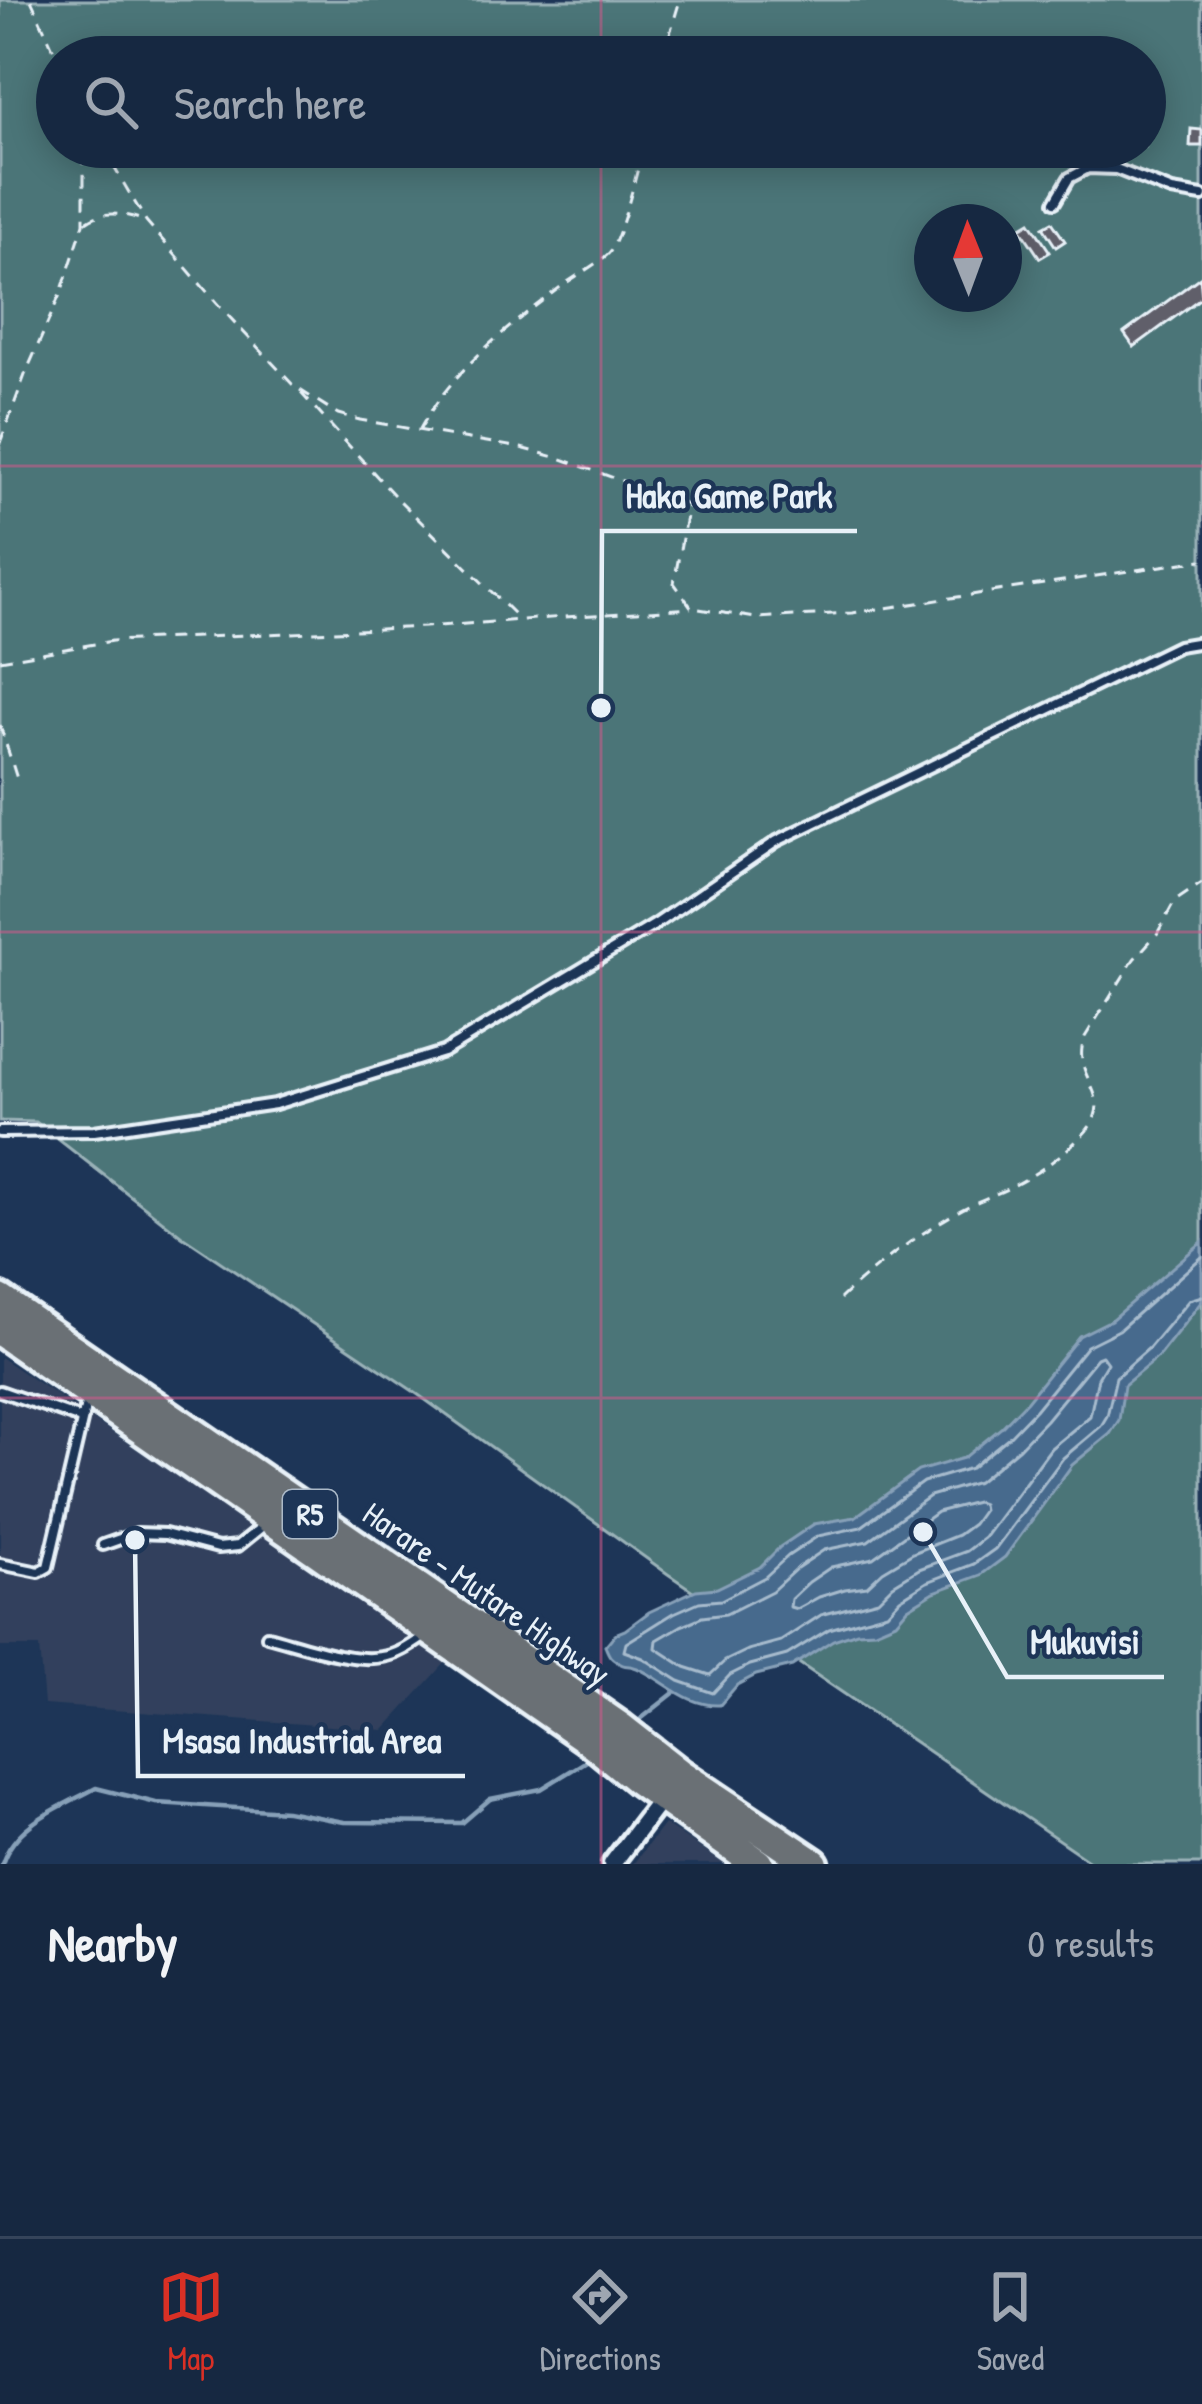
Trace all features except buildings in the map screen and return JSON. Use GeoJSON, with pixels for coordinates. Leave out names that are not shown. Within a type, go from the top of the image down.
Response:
{"type":"FeatureCollection","features":[{"type":"Feature","properties":{"kind":"highway","name":"Harare - Mutare Highway"},"geometry":{"type":"LineString","coordinates":[[0,1300],[613,1740],[758,1864]]}},
{"type":"Feature","properties":{"kind":"highway","name":"Harare - Mutare Highway"},"geometry":{"type":"LineString","coordinates":[[0,1330],[85,1406],[270,1520],[432,1632],[613,1740]]}},
{"type":"Feature","properties":{"kind":"highway","name":"Harare - Mutare Highway"},"geometry":{"type":"LineString","coordinates":[[671,1786],[813,1864]]}},
{"type":"Feature","properties":{"kind":"street"},"geometry":{"type":"LineString","coordinates":[[612,1864],[671,1786]]}},
{"type":"Feature","properties":{"kind":"lane"},"geometry":{"type":"LineString","coordinates":[[1055,202],[1069,178],[1088,168],[1116,169],[1202,196]]}},
{"type":"Feature","properties":{"kind":"lane"},"geometry":{"type":"LineString","coordinates":[[0,1132],[94,1131],[274,1104],[443,1052],[656,924],[777,841],[1178,646],[1202,642]]}},
{"type":"Feature","properties":{"kind":"lane"},"geometry":{"type":"LineString","coordinates":[[0,1391],[85,1406],[48,1567],[39,1572],[0,1564]]}},
{"type":"Feature","properties":{"kind":"lane"},"geometry":{"type":"LineString","coordinates":[[103,1545],[137,1533],[165,1534],[218,1548],[238,1546],[270,1520]]}},
{"type":"Feature","properties":{"kind":"lane"},"geometry":{"type":"LineString","coordinates":[[267,1636],[355,1657],[380,1658],[432,1632]]}},
{"type":"Feature","properties":{"kind":"path"},"geometry":{"type":"LineString","coordinates":[[31,0],[47,36]]}},
{"type":"Feature","properties":{"kind":"path"},"geometry":{"type":"LineString","coordinates":[[669,36],[680,0]]}},
{"type":"Feature","properties":{"kind":"path"},"geometry":{"type":"LineString","coordinates":[[0,443],[85,223],[84,168]]}},
{"type":"Feature","properties":{"kind":"path"},"geometry":{"type":"LineString","coordinates":[[114,168],[146,221],[220,308],[393,494],[520,620]]}},
{"type":"Feature","properties":{"kind":"path"},"geometry":{"type":"LineString","coordinates":[[419,431],[434,403],[478,355],[610,253],[637,168]]}},
{"type":"Feature","properties":{"kind":"path"},"geometry":{"type":"LineString","coordinates":[[85,223],[106,213],[146,221]]}},
{"type":"Feature","properties":{"kind":"path"},"geometry":{"type":"LineString","coordinates":[[296,387],[338,414],[478,438],[559,458],[688,505],[674,583],[692,608]]}},
{"type":"Feature","properties":{"kind":"path"},"geometry":{"type":"LineString","coordinates":[[0,660],[112,641],[424,627],[692,608],[757,617],[852,613],[1202,560]]}},
{"type":"Feature","properties":{"kind":"path"},"geometry":{"type":"LineString","coordinates":[[0,725],[18,782]]}},
{"type":"Feature","properties":{"kind":"path"},"geometry":{"type":"LineString","coordinates":[[840,1300],[946,1219],[1046,1167],[1080,1138],[1095,1117],[1097,1103],[1084,1076],[1080,1049],[1085,1037],[1175,901],[1202,883]]}},
{"type":"Feature","properties":{"kind":"shaded area"},"geometry":{"type":"Polygon","coordinates":[[[0,1357],[448,1660],[384,1730],[44,1705],[39,1647],[0,1647],[0,1357]]]}},
{"type":"Feature","properties":{"kind":"shaded area"},"geometry":{"type":"Polygon","coordinates":[[[664,1824],[724,1864],[633,1864],[664,1824]]]}},
{"type":"Feature","properties":{"kind":"green space"},"geometry":{"type":"Polygon","coordinates":[[[0,0],[1202,0],[1202,1864],[1094,1864],[182,1236],[36,1122],[0,1121],[0,0]]]}},
{"type":"Feature","properties":{"kind":"water"},"geometry":{"type":"Polygon","coordinates":[[[1202,1242],[1202,1301],[1158,1357],[1124,1385],[1119,1420],[1110,1434],[1072,1465],[1005,1557],[981,1575],[934,1592],[896,1622],[833,1640],[792,1666],[756,1675],[737,1685],[720,1705],[697,1702],[610,1656],[605,1646],[615,1634],[649,1612],[760,1567],[814,1524],[855,1517],[918,1471],[964,1458],[1027,1401],[1079,1336],[1111,1320],[1202,1242]]]}},
{"type":"Feature","properties":{"kind":"waterway"},"geometry":{"type":"LineString","coordinates":[[632,1726],[675,1692]]}},
{"type":"Feature","properties":{"kind":"waterway"},"geometry":{"type":"LineString","coordinates":[[2,1864],[28,1827],[96,1788],[156,1803],[286,1811],[344,1822],[462,1823],[490,1799],[541,1789],[590,1759]]}},
{"type":"Feature","properties":{"kind":"place","name":"Haka Game Park"},"geometry":{"type":"Point","coordinates":[601,708]}},
{"type":"Feature","properties":{"kind":"place","name":"Mukuvisi"},"geometry":{"type":"Point","coordinates":[923,1532]}},
{"type":"Feature","properties":{"kind":"place","name":"Msasa Industrial Area"},"geometry":{"type":"Point","coordinates":[135,1540]}}]}
